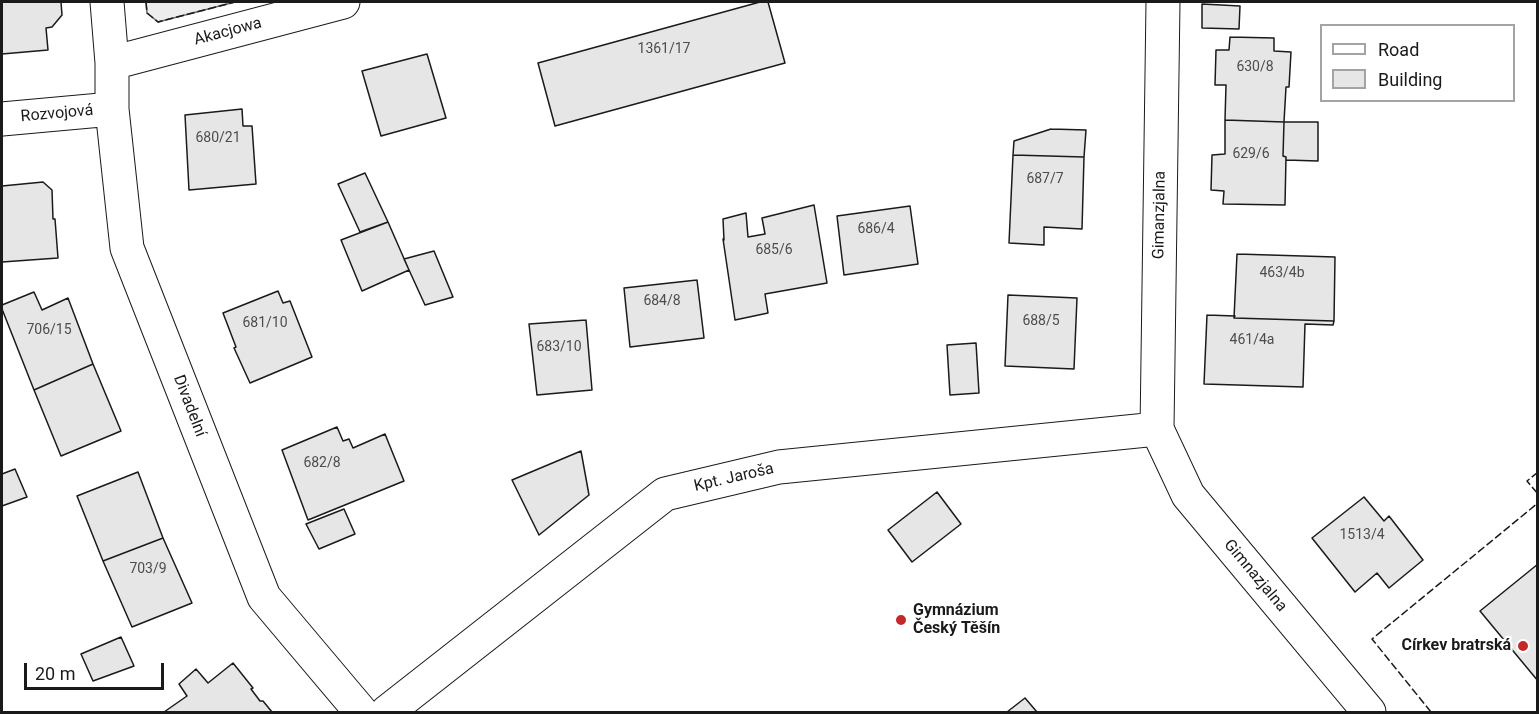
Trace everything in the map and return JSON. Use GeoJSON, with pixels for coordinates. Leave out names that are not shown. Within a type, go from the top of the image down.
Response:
{"type":"FeatureCollection","features":[{"type":"Feature","properties":{"kind":"street","name":"Divadelní"},"geometry":{"type":"LineString","coordinates":[[106,2],[112,63],[111,109],[127,248],[264,597],[361,712]]}},
{"type":"Feature","properties":{"kind":"street","name":"Akacjowa"},"geometry":{"type":"LineString","coordinates":[[112,63],[343,2]]}},
{"type":"Feature","properties":{"kind":"street","name":"Gimanzjalna"},"geometry":{"type":"LineString","coordinates":[[1156,429],[1163,2]]}},
{"type":"Feature","properties":{"kind":"street","name":"Rozvojová"},"geometry":{"type":"LineString","coordinates":[[2,119],[111,109]]}},
{"type":"Feature","properties":{"kind":"street","name":"Kpt. Jaroša"},"geometry":{"type":"LineString","coordinates":[[387,712],[665,494],[779,467],[1156,429]]}},
{"type":"Feature","properties":{"kind":"street","name":"Gimnazjalna"},"geometry":{"type":"LineString","coordinates":[[1156,429],[1188,495],[1369,712]]}},
{"type":"Feature","properties":{"kind":"shaded area"},"geometry":{"type":"Polygon","coordinates":[[[146,2],[235,2],[158,22],[147,13],[146,2]]]}},
{"type":"Feature","properties":{"kind":"building"},"geometry":{"type":"Polygon","coordinates":[[[2,2],[61,2],[62,15],[52,27],[46,28],[48,50],[2,54],[2,2]]]}},
{"type":"Feature","properties":{"kind":"building"},"geometry":{"type":"Polygon","coordinates":[[[760,2],[768,2],[785,63],[555,126],[538,63],[760,2]]]}},
{"type":"Feature","properties":{"kind":"building"},"geometry":{"type":"Polygon","coordinates":[[[1202,4],[1240,6],[1239,29],[1202,28],[1202,4]]]}},
{"type":"Feature","properties":{"kind":"building"},"geometry":{"type":"Polygon","coordinates":[[[1230,37],[1274,38],[1274,51],[1291,52],[1284,122],[1225,120],[1226,85],[1215,85],[1216,50],[1229,50],[1230,37]]]}},
{"type":"Feature","properties":{"kind":"building"},"geometry":{"type":"Polygon","coordinates":[[[427,54],[446,118],[381,136],[362,71],[427,54]]]}},
{"type":"Feature","properties":{"kind":"building"},"geometry":{"type":"Polygon","coordinates":[[[242,109],[243,126],[252,126],[256,184],[189,190],[185,115],[242,109]]]}},
{"type":"Feature","properties":{"kind":"building"},"geometry":{"type":"Polygon","coordinates":[[[1225,120],[1284,122],[1285,205],[1223,204],[1224,191],[1211,190],[1212,155],[1225,154],[1225,120]]]}},
{"type":"Feature","properties":{"kind":"building"},"geometry":{"type":"Polygon","coordinates":[[[1284,122],[1318,122],[1318,161],[1286,160],[1283,156],[1284,122]]]}},
{"type":"Feature","properties":{"kind":"building"},"geometry":{"type":"Polygon","coordinates":[[[1051,129],[1086,130],[1084,157],[1013,155],[1014,141],[1051,129]]]}},
{"type":"Feature","properties":{"kind":"building"},"geometry":{"type":"Polygon","coordinates":[[[1013,155],[1084,157],[1082,229],[1044,227],[1044,245],[1009,243],[1013,155]]]}},
{"type":"Feature","properties":{"kind":"building"},"geometry":{"type":"Polygon","coordinates":[[[365,173],[388,222],[360,232],[338,184],[365,173]]]}},
{"type":"Feature","properties":{"kind":"building"},"geometry":{"type":"Polygon","coordinates":[[[43,182],[52,190],[58,258],[2,262],[2,186],[43,182]]]}},
{"type":"Feature","properties":{"kind":"building"},"geometry":{"type":"Polygon","coordinates":[[[814,205],[827,283],[765,294],[768,313],[735,320],[723,239],[723,219],[746,213],[748,237],[765,234],[762,218],[814,205]]]}},
{"type":"Feature","properties":{"kind":"building"},"geometry":{"type":"Polygon","coordinates":[[[910,206],[918,264],[844,275],[837,216],[910,206]]]}},
{"type":"Feature","properties":{"kind":"building"},"geometry":{"type":"Polygon","coordinates":[[[388,222],[409,270],[362,291],[341,240],[388,222]]]}},
{"type":"Feature","properties":{"kind":"building"},"geometry":{"type":"Polygon","coordinates":[[[434,251],[453,297],[425,305],[404,259],[434,251]]]}},
{"type":"Feature","properties":{"kind":"building"},"geometry":{"type":"Polygon","coordinates":[[[1237,254],[1335,257],[1334,321],[1234,318],[1237,254]]]}},
{"type":"Feature","properties":{"kind":"building"},"geometry":{"type":"Polygon","coordinates":[[[697,280],[704,338],[630,347],[624,288],[697,280]]]}},
{"type":"Feature","properties":{"kind":"building"},"geometry":{"type":"Polygon","coordinates":[[[278,291],[283,303],[290,301],[312,357],[250,383],[234,348],[236,347],[223,313],[278,291]]]}},
{"type":"Feature","properties":{"kind":"building"},"geometry":{"type":"Polygon","coordinates":[[[34,292],[42,310],[68,298],[93,364],[34,390],[2,305],[34,292]]]}},
{"type":"Feature","properties":{"kind":"building"},"geometry":{"type":"Polygon","coordinates":[[[1008,295],[1077,298],[1074,369],[1005,366],[1008,295]]]}},
{"type":"Feature","properties":{"kind":"building"},"geometry":{"type":"Polygon","coordinates":[[[1207,315],[1334,321],[1333,325],[1305,324],[1303,387],[1204,384],[1207,315]]]}},
{"type":"Feature","properties":{"kind":"building"},"geometry":{"type":"Polygon","coordinates":[[[586,320],[592,390],[537,395],[529,324],[586,320]]]}},
{"type":"Feature","properties":{"kind":"building"},"geometry":{"type":"Polygon","coordinates":[[[976,343],[979,393],[950,395],[947,345],[976,343]]]}},
{"type":"Feature","properties":{"kind":"building"},"geometry":{"type":"Polygon","coordinates":[[[93,364],[121,431],[61,456],[34,390],[93,364]]]}},
{"type":"Feature","properties":{"kind":"building"},"geometry":{"type":"Polygon","coordinates":[[[337,427],[343,441],[349,439],[353,448],[385,434],[404,481],[308,520],[282,450],[337,427]]]}},
{"type":"Feature","properties":{"kind":"building"},"geometry":{"type":"Polygon","coordinates":[[[581,451],[589,495],[539,535],[512,480],[581,451]]]}},
{"type":"Feature","properties":{"kind":"building"},"geometry":{"type":"Polygon","coordinates":[[[15,469],[27,497],[2,506],[2,474],[15,469]]]}},
{"type":"Feature","properties":{"kind":"building"},"geometry":{"type":"Polygon","coordinates":[[[138,472],[163,538],[103,561],[77,496],[138,472]]]}},
{"type":"Feature","properties":{"kind":"building"},"geometry":{"type":"Polygon","coordinates":[[[937,492],[961,524],[912,562],[888,530],[937,492]]]}},
{"type":"Feature","properties":{"kind":"building"},"geometry":{"type":"Polygon","coordinates":[[[1364,497],[1384,521],[1389,516],[1423,560],[1389,588],[1377,573],[1355,592],[1312,538],[1364,497]]]}},
{"type":"Feature","properties":{"kind":"building"},"geometry":{"type":"Polygon","coordinates":[[[344,509],[355,534],[319,549],[306,524],[344,509]]]}},
{"type":"Feature","properties":{"kind":"building"},"geometry":{"type":"Polygon","coordinates":[[[163,538],[192,603],[132,627],[103,561],[163,538]]]}},
{"type":"Feature","properties":{"kind":"building","name":"Církev bratrská"},"geometry":{"type":"Polygon","coordinates":[[[1538,564],[1538,681],[1480,611],[1538,564]]]}},
{"type":"Feature","properties":{"kind":"building"},"geometry":{"type":"Polygon","coordinates":[[[121,637],[134,666],[93,681],[81,654],[121,637]]]}},
{"type":"Feature","properties":{"kind":"building"},"geometry":{"type":"Polygon","coordinates":[[[233,663],[253,688],[251,689],[260,701],[263,701],[272,712],[164,712],[187,696],[179,684],[196,669],[208,683],[233,663]]]}},
{"type":"Feature","properties":{"kind":"building"},"geometry":{"type":"Polygon","coordinates":[[[1025,698],[1037,712],[1007,712],[1025,698]]]}},
{"type":"Feature","properties":{"kind":"fence"},"geometry":{"type":"LineString","coordinates":[[146,2],[147,13],[158,22],[235,2]]}},
{"type":"Feature","properties":{"kind":"fence"},"geometry":{"type":"LineString","coordinates":[[1538,472],[1527,481],[1538,494]]}},
{"type":"Feature","properties":{"kind":"fence"},"geometry":{"type":"LineString","coordinates":[[1431,712],[1372,639],[1538,503]]}},
{"type":"Feature","properties":{"kind":"place","name":"Gymnázium Český Těšín"},"geometry":{"type":"Point","coordinates":[901,620]}},
{"type":"Feature","properties":{"kind":"place","name":"Církev bratrská"},"geometry":{"type":"Point","coordinates":[1523,646]}}]}
